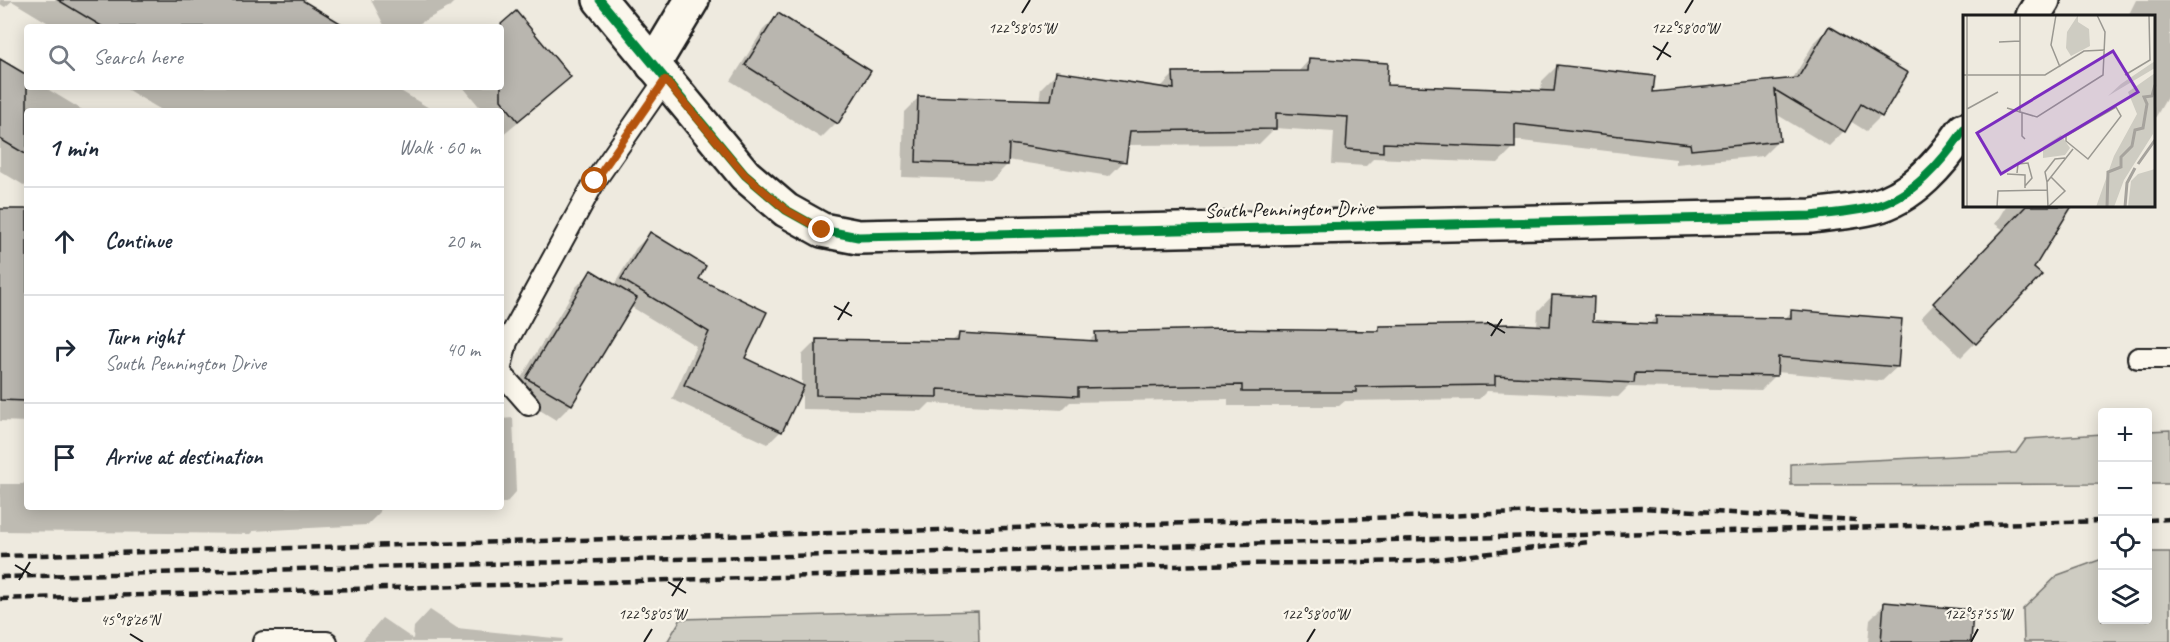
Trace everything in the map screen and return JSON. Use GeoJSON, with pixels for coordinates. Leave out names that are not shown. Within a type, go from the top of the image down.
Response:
{"type":"FeatureCollection","features":[{"type":"Feature","properties":{"kind":"street","name":"South Pennington Drive"},"geometry":{"type":"LineString","coordinates":[[600,0],[745,175],[786,210],[822,230],[858,237],[1812,216],[1874,207],[1901,196],[1926,176],[1963,132]]}},
{"type":"Feature","properties":{"kind":"street"},"geometry":{"type":"LineString","coordinates":[[659,72],[692,0]]}},
{"type":"Feature","properties":{"kind":"street"},"geometry":{"type":"LineString","coordinates":[[2034,15],[2043,0]]}},
{"type":"Feature","properties":{"kind":"lane"},"geometry":{"type":"LineString","coordinates":[[504,354],[507,342],[595,181],[659,72]]}},
{"type":"Feature","properties":{"kind":"lane"},"geometry":{"type":"LineString","coordinates":[[2138,358],[2170,358]]}},
{"type":"Feature","properties":{"kind":"lane"},"geometry":{"type":"LineString","coordinates":[[504,376],[529,405]]}},
{"type":"Feature","properties":{"kind":"lane"},"geometry":{"type":"LineString","coordinates":[[263,642],[327,642]]}},
{"type":"Feature","properties":{"kind":"shaded area"},"geometry":{"type":"Polygon","coordinates":[[[2170,430],[2170,484],[2152,484],[2152,431],[2170,430]]]}},
{"type":"Feature","properties":{"kind":"shaded area"},"geometry":{"type":"Polygon","coordinates":[[[2098,434],[2098,484],[1791,485],[1791,464],[2016,453],[2026,439],[2098,434]]]}},
{"type":"Feature","properties":{"kind":"shaded area"},"geometry":{"type":"Polygon","coordinates":[[[2152,552],[2170,552],[2170,642],[2024,642],[2023,609],[2058,575],[2098,560],[2098,624],[2152,624],[2152,552]]]}},
{"type":"Feature","properties":{"kind":"shaded area"},"geometry":{"type":"Polygon","coordinates":[[[978,611],[979,642],[667,642],[681,619],[978,611]]]}},
{"type":"Feature","properties":{"kind":"building"},"geometry":{"type":"Polygon","coordinates":[[[58,0],[302,0],[342,24],[98,24],[58,0]]]}},
{"type":"Feature","properties":{"kind":"building"},"geometry":{"type":"Polygon","coordinates":[[[516,11],[571,77],[518,121],[501,100],[501,90],[504,90],[504,24],[501,24],[516,11]]]}},
{"type":"Feature","properties":{"kind":"building"},"geometry":{"type":"Polygon","coordinates":[[[778,13],[871,71],[838,124],[745,65],[778,13]]]}},
{"type":"Feature","properties":{"kind":"building"},"geometry":{"type":"Polygon","coordinates":[[[1829,26],[1908,73],[1882,117],[1861,104],[1845,132],[1775,90],[1780,141],[1691,150],[1690,144],[1515,124],[1515,148],[1383,143],[1383,152],[1346,149],[1348,117],[1276,113],[1276,129],[1130,131],[1126,162],[1009,144],[1008,165],[916,162],[918,96],[1051,100],[1056,71],[1174,89],[1173,72],[1308,71],[1309,58],[1388,63],[1387,85],[1554,91],[1557,65],[1655,76],[1653,92],[1798,78],[1829,26]]]}},
{"type":"Feature","properties":{"kind":"building"},"geometry":{"type":"Polygon","coordinates":[[[0,59],[24,73],[27,108],[24,108],[24,153],[0,139],[0,59]]]}},
{"type":"Feature","properties":{"kind":"building"},"geometry":{"type":"Polygon","coordinates":[[[2025,207],[2071,207],[2034,268],[2042,275],[1976,344],[1933,303],[2025,207]]]}},
{"type":"Feature","properties":{"kind":"building"},"geometry":{"type":"Polygon","coordinates":[[[0,209],[24,209],[24,401],[0,400],[0,209]]]}},
{"type":"Feature","properties":{"kind":"building"},"geometry":{"type":"Polygon","coordinates":[[[650,232],[706,266],[699,279],[767,312],[745,358],[804,386],[782,432],[684,385],[709,332],[621,279],[650,232]]]}},
{"type":"Feature","properties":{"kind":"building"},"geometry":{"type":"Polygon","coordinates":[[[591,270],[637,298],[572,405],[526,378],[591,270]]]}},
{"type":"Feature","properties":{"kind":"building"},"geometry":{"type":"Polygon","coordinates":[[[1552,295],[1594,297],[1593,321],[1656,324],[1656,316],[1791,318],[1791,310],[1902,319],[1898,367],[1778,357],[1777,376],[1635,373],[1634,383],[1495,376],[1495,385],[1356,387],[1356,392],[1242,392],[1242,385],[1078,388],[1078,396],[938,389],[938,397],[816,395],[816,339],[958,341],[959,333],[1096,341],[1095,332],[1222,329],[1379,331],[1379,326],[1514,324],[1550,326],[1552,295]]]}},
{"type":"Feature","properties":{"kind":"building"},"geometry":{"type":"Polygon","coordinates":[[[1884,602],[1973,610],[1971,642],[1881,642],[1884,602]]]}},
{"type":"Feature","properties":{"kind":"railway"},"geometry":{"type":"LineString","coordinates":[[0,556],[1442,516],[1641,508],[1856,520]]}},
{"type":"Feature","properties":{"kind":"railway"},"geometry":{"type":"LineString","coordinates":[[2152,520],[2170,519]]}},
{"type":"Feature","properties":{"kind":"railway"},"geometry":{"type":"LineString","coordinates":[[0,577],[2098,521]]}},
{"type":"Feature","properties":{"kind":"railway"},"geometry":{"type":"LineString","coordinates":[[0,599],[1418,561],[1590,542]]}},
{"type":"Feature","properties":{"kind":"cycle path"},"geometry":{"type":"LineString","coordinates":[[600,0],[745,175],[786,210],[822,230],[858,237],[1812,216],[1873,207],[1901,196],[1936,166],[1963,131]]}},
{"type":"Feature","properties":{"kind":"route"},"geometry":{"type":"LineString","coordinates":[[595,181],[665,80],[745,175],[786,210],[822,230]]}}]}
